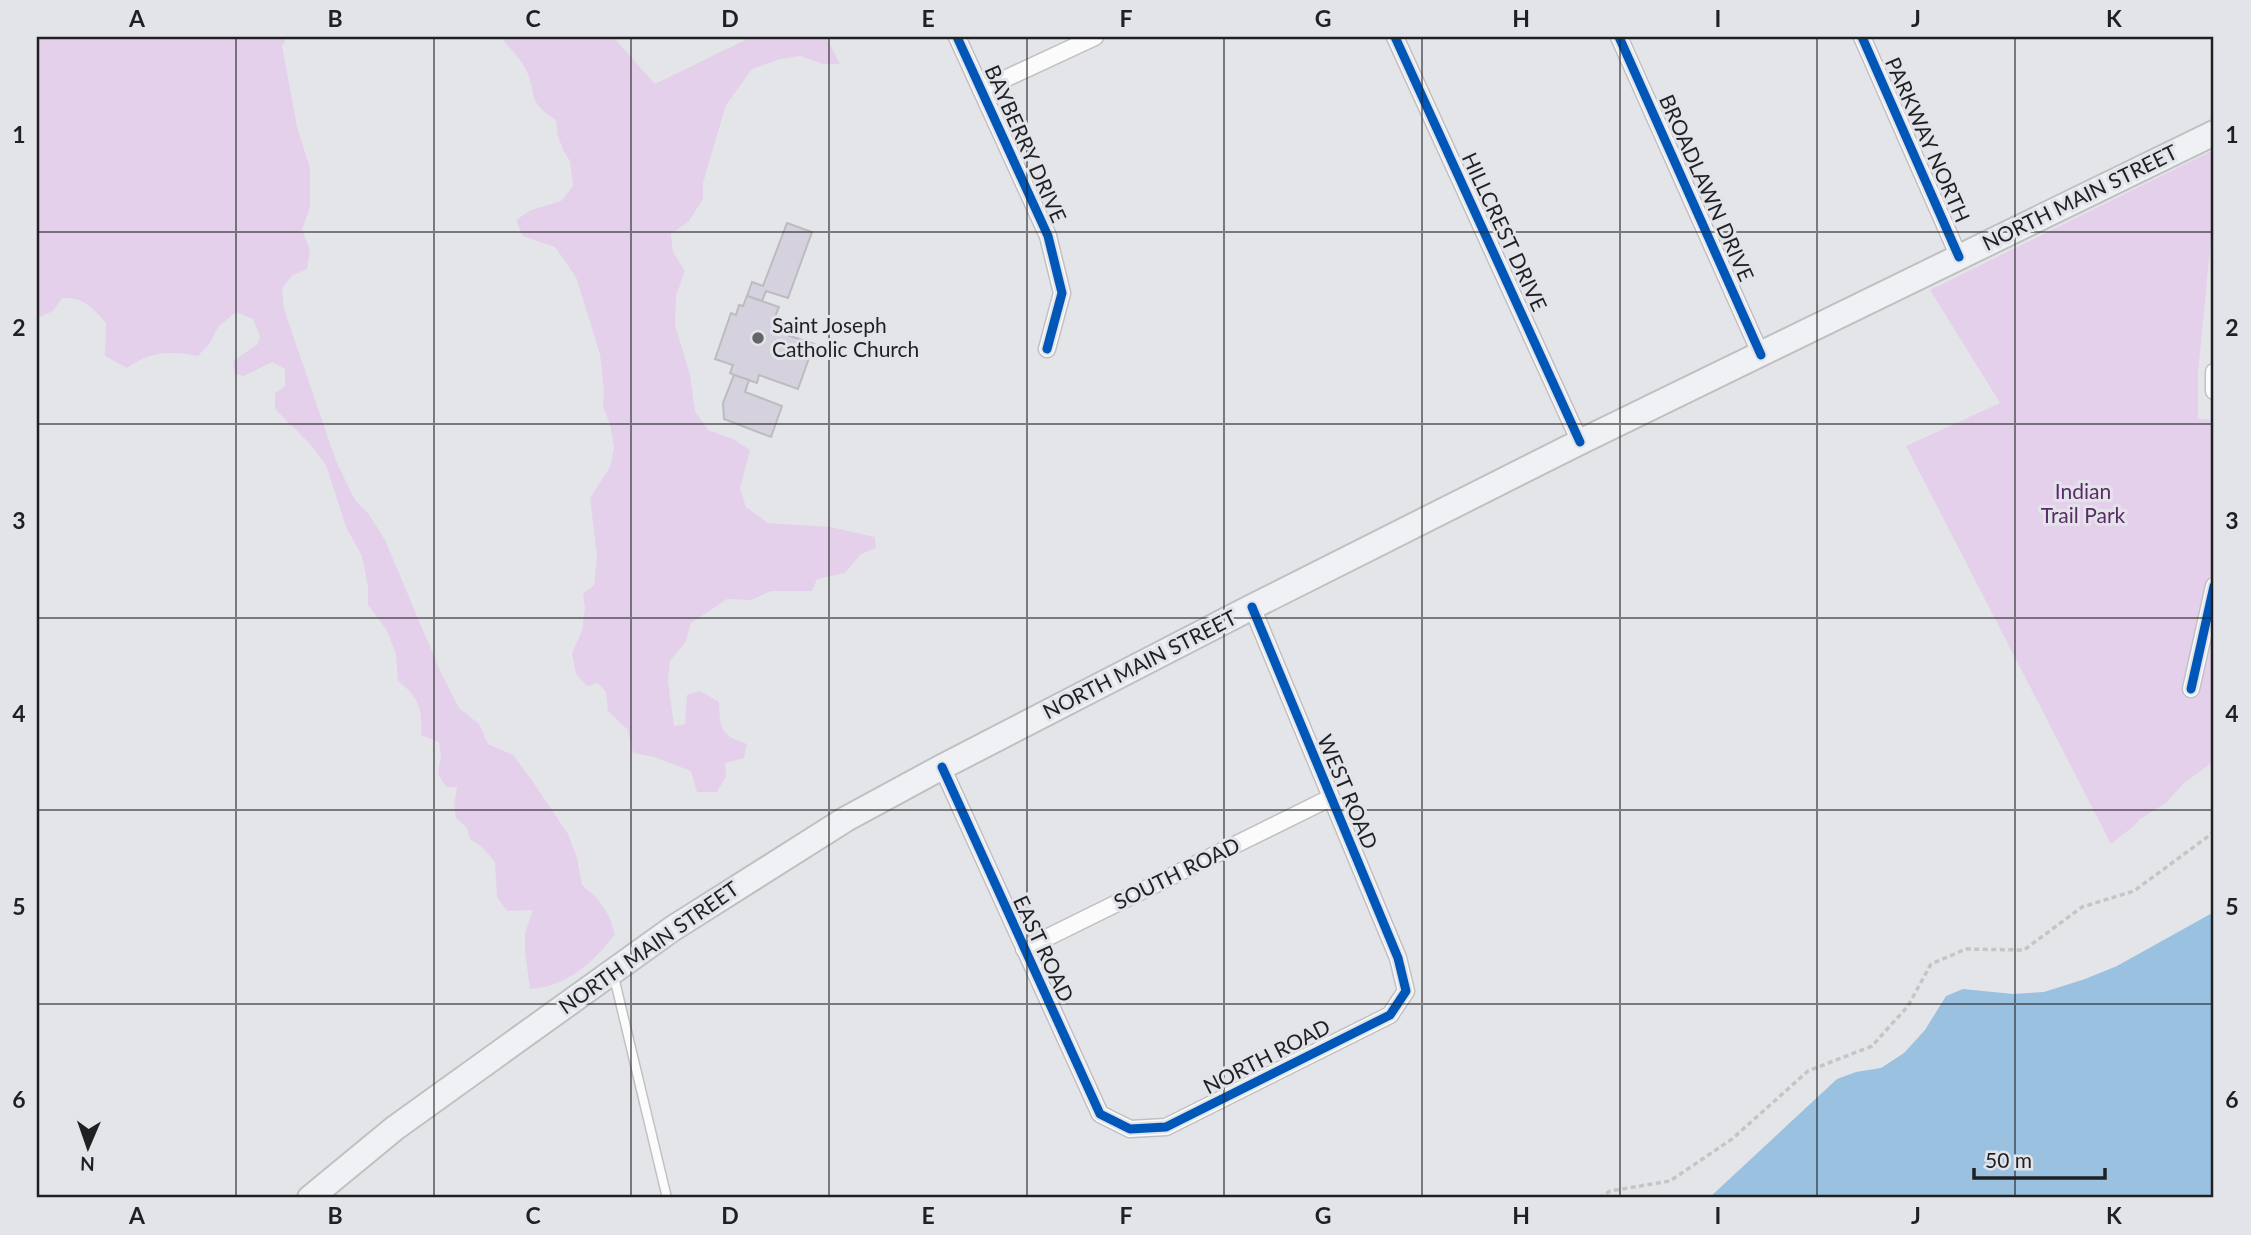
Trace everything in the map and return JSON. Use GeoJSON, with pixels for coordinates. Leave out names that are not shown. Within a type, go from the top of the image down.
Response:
{"type":"FeatureCollection","features":[{"type":"Feature","properties":{"kind":"main road","name":"NORTH MAIN STREET"},"geometry":{"type":"LineString","coordinates":[[310,1198],[395,1128],[672,929],[846,819],[1252,607],[1580,442],[2214,132]]}},
{"type":"Feature","properties":{"kind":"street","name":"BAYBERRY DRIVE"},"geometry":{"type":"LineString","coordinates":[[957,37],[1048,236],[1062,293],[1047,349]]}},
{"type":"Feature","properties":{"kind":"street"},"geometry":{"type":"LineString","coordinates":[[981,90],[1095,37]]}},
{"type":"Feature","properties":{"kind":"street","name":"HILLCREST DRIVE"},"geometry":{"type":"LineString","coordinates":[[1395,37],[1580,442]]}},
{"type":"Feature","properties":{"kind":"street","name":"BROADLAWN DRIVE"},"geometry":{"type":"LineString","coordinates":[[1619,37],[1762,355]]}},
{"type":"Feature","properties":{"kind":"street","name":"PARKWAY NORTH"},"geometry":{"type":"LineString","coordinates":[[1862,37],[1959,257]]}},
{"type":"Feature","properties":{"kind":"street"},"geometry":{"type":"LineString","coordinates":[[2214,372],[2214,391]]}},
{"type":"Feature","properties":{"kind":"street"},"geometry":{"type":"LineString","coordinates":[[2190,688],[2214,586]]}},
{"type":"Feature","properties":{"kind":"street","name":"WEST ROAD"},"geometry":{"type":"LineString","coordinates":[[1252,607],[1398,958],[1406,991]]}},
{"type":"Feature","properties":{"kind":"street","name":"EAST ROAD"},"geometry":{"type":"LineString","coordinates":[[942,767],[1100,1114],[1130,1129]]}},
{"type":"Feature","properties":{"kind":"street","name":"SOUTH ROAD"},"geometry":{"type":"LineString","coordinates":[[1024,949],[1330,798]]}},
{"type":"Feature","properties":{"kind":"street","name":"NORTH ROAD"},"geometry":{"type":"LineString","coordinates":[[1130,1129],[1166,1127],[1390,1014],[1406,991]]}},
{"type":"Feature","properties":{"kind":"lane"},"geometry":{"type":"LineString","coordinates":[[612,972],[667,1198]]}},
{"type":"Feature","properties":{"kind":"path"},"geometry":{"type":"LineString","coordinates":[[1599,1198],[1610,1191],[1670,1181],[1732,1139],[1808,1071],[1872,1046],[1908,1006],[1931,964],[1966,949],[2024,950],[2082,907],[2134,891],[2214,832]]}},
{"type":"Feature","properties":{"kind":"green space"},"geometry":{"type":"Polygon","coordinates":[[[37,37],[295,37],[286,39],[282,46],[297,127],[310,168],[310,207],[302,230],[310,250],[307,269],[293,275],[282,288],[284,309],[336,461],[355,500],[368,513],[385,540],[441,673],[459,708],[479,724],[488,744],[513,755],[533,782],[568,834],[577,858],[582,885],[597,898],[609,916],[615,934],[589,963],[568,978],[556,984],[530,989],[525,933],[533,910],[507,911],[497,897],[495,862],[482,847],[470,839],[467,828],[456,818],[454,805],[457,787],[446,787],[438,774],[441,756],[439,742],[421,735],[418,705],[411,693],[398,681],[396,654],[386,629],[368,605],[368,587],[362,556],[346,527],[326,465],[311,445],[275,409],[275,393],[285,386],[285,369],[272,362],[244,376],[235,374],[233,361],[258,344],[260,336],[253,319],[236,312],[218,327],[210,343],[198,356],[178,353],[153,355],[127,368],[105,356],[106,323],[87,304],[76,299],[62,298],[53,311],[37,316],[37,37]]]}},
{"type":"Feature","properties":{"kind":"green space"},"geometry":{"type":"Polygon","coordinates":[[[500,37],[613,37],[655,84],[751,37],[826,37],[840,64],[823,64],[800,56],[780,59],[752,69],[726,105],[703,183],[703,199],[689,221],[671,234],[673,252],[685,271],[676,296],[675,325],[690,375],[695,411],[708,430],[733,439],[750,450],[740,488],[746,507],[768,523],[830,527],[875,537],[876,548],[861,554],[845,573],[817,579],[812,591],[771,591],[751,600],[727,599],[691,623],[685,643],[670,661],[668,681],[674,726],[685,724],[687,695],[700,691],[719,702],[723,730],[747,744],[744,758],[725,763],[726,776],[717,792],[697,792],[691,771],[654,757],[633,753],[628,730],[608,711],[606,692],[598,683],[587,686],[576,674],[572,653],[582,631],[585,607],[583,594],[594,585],[597,557],[590,498],[610,467],[614,447],[610,424],[603,407],[600,354],[576,277],[555,247],[523,236],[516,220],[531,210],[561,201],[573,186],[570,161],[558,136],[556,120],[540,107],[525,68],[500,37]]]}},
{"type":"Feature","properties":{"kind":"green space","name":"Indian Trail Park"},"geometry":{"type":"Polygon","coordinates":[[[2214,150],[2214,209],[2198,372],[2198,419],[2214,420],[2214,761],[2183,784],[2166,803],[2140,819],[2111,844],[1906,446],[2000,403],[1930,290],[2214,150]]]}},
{"type":"Feature","properties":{"kind":"water"},"geometry":{"type":"Polygon","coordinates":[[[2214,912],[2214,1198],[1709,1198],[1837,1079],[1856,1072],[1881,1068],[1904,1053],[1925,1030],[1946,996],[1963,989],[2013,994],[2044,992],[2117,966],[2214,912]]]}},
{"type":"Feature","properties":{"kind":"building"},"geometry":{"type":"Polygon","coordinates":[[[787,223],[812,232],[788,298],[766,291],[762,301],[747,296],[752,282],[763,286],[787,223]]]}},
{"type":"Feature","properties":{"kind":"building","name":"Saint Joseph Catholic Church"},"geometry":{"type":"Polygon","coordinates":[[[747,296],[779,307],[774,319],[779,321],[775,331],[814,344],[798,389],[759,375],[757,383],[734,375],[730,373],[733,365],[715,359],[731,313],[736,315],[739,305],[743,306],[747,296]]]}},
{"type":"Feature","properties":{"kind":"building"},"geometry":{"type":"Polygon","coordinates":[[[734,375],[749,380],[745,392],[782,406],[771,437],[724,419],[723,403],[734,375]]]}},
{"type":"Feature","properties":{"kind":"cycle path"},"geometry":{"type":"LineString","coordinates":[[957,37],[1048,236],[1062,293],[1047,349]]}},
{"type":"Feature","properties":{"kind":"cycle path"},"geometry":{"type":"LineString","coordinates":[[1395,37],[1580,442]]}},
{"type":"Feature","properties":{"kind":"cycle path"},"geometry":{"type":"LineString","coordinates":[[1619,37],[1761,355]]}},
{"type":"Feature","properties":{"kind":"cycle path"},"geometry":{"type":"LineString","coordinates":[[1862,37],[1959,257]]}},
{"type":"Feature","properties":{"kind":"cycle path"},"geometry":{"type":"LineString","coordinates":[[2191,689],[2214,586]]}},
{"type":"Feature","properties":{"kind":"cycle path"},"geometry":{"type":"LineString","coordinates":[[942,767],[1100,1114],[1130,1129],[1166,1127],[1390,1015],[1406,991],[1398,958],[1252,607]]}},
{"type":"Feature","properties":{"kind":"place","name":"Saint Joseph Catholic Church"},"geometry":{"type":"Point","coordinates":[758,338]}}]}
